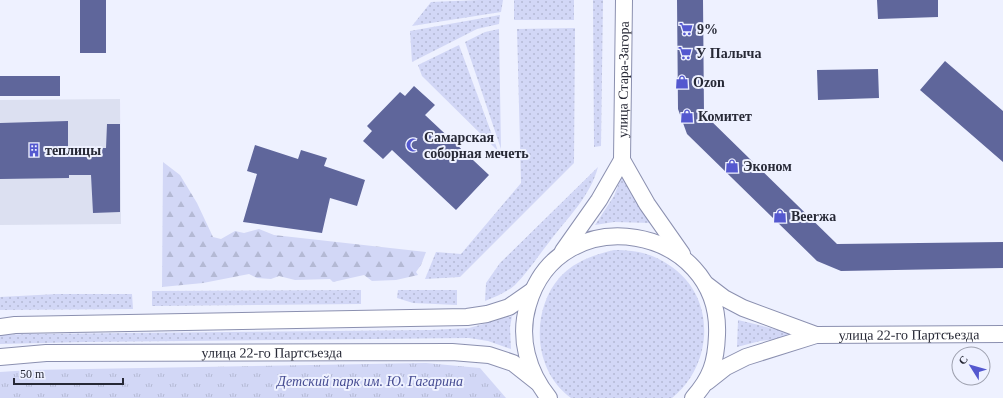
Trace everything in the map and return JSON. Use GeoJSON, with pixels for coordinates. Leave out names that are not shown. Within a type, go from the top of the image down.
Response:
{"type":"FeatureCollection","features":[{"type":"Feature","properties":{"kind":"street","name":"улица Стара-Загора"},"geometry":{"type":"LineString","coordinates":[[532,291],[563,251],[599,200],[622,160],[624,0]]}},
{"type":"Feature","properties":{"kind":"street"},"geometry":{"type":"LineString","coordinates":[[622,160],[647,204],[686,260],[707,285],[718,318],[716,356],[706,383],[693,398]]}},
{"type":"Feature","properties":{"kind":"street"},"geometry":{"type":"LineString","coordinates":[[563,251],[593,238],[623,235],[657,243],[686,260]]}},
{"type":"Feature","properties":{"kind":"street","name":"улица 22-го Партсъезда"},"geometry":{"type":"LineString","coordinates":[[707,285],[724,298],[743,308],[816,334]]}},
{"type":"Feature","properties":{"kind":"street"},"geometry":{"type":"LineString","coordinates":[[0,327],[22,325],[467,317],[487,314],[509,307],[532,291]]}},
{"type":"Feature","properties":{"kind":"street"},"geometry":{"type":"LineString","coordinates":[[532,291],[524,318],[525,349],[536,382],[549,398]]}},
{"type":"Feature","properties":{"kind":"street","name":"улица 22-го Партсъезда"},"geometry":{"type":"LineString","coordinates":[[706,383],[726,367],[746,357],[816,334],[1003,334]]}},
{"type":"Feature","properties":{"kind":"street","name":"улица 22-го Партсъезда"},"geometry":{"type":"LineString","coordinates":[[0,357],[46,353],[452,352],[489,355],[513,363],[536,382]]}},
{"type":"Feature","properties":{"kind":"shaded area"},"geometry":{"type":"Polygon","coordinates":[[[120,99],[121,224],[0,225],[0,100],[120,99]]]}},
{"type":"Feature","properties":{"kind":"green space"},"geometry":{"type":"Polygon","coordinates":[[[503,0],[501,12],[412,26],[431,2],[503,0]]]}},
{"type":"Feature","properties":{"kind":"green space"},"geometry":{"type":"Polygon","coordinates":[[[514,0],[574,0],[574,20],[514,20],[514,0]]]}},
{"type":"Feature","properties":{"kind":"green space"},"geometry":{"type":"Polygon","coordinates":[[[593,0],[603,0],[601,146],[594,147],[593,0]]]}},
{"type":"Feature","properties":{"kind":"green space"},"geometry":{"type":"Polygon","coordinates":[[[500,15],[499,24],[477,29],[412,62],[410,31],[500,15]]]}},
{"type":"Feature","properties":{"kind":"green space"},"geometry":{"type":"Polygon","coordinates":[[[575,28],[574,163],[460,277],[425,279],[436,252],[461,254],[521,183],[517,29],[575,28]]]}},
{"type":"Feature","properties":{"kind":"green space"},"geometry":{"type":"Polygon","coordinates":[[[499,29],[501,149],[465,42],[485,32],[499,29]]]}},
{"type":"Feature","properties":{"kind":"green space"},"geometry":{"type":"Polygon","coordinates":[[[459,45],[498,151],[422,76],[418,65],[459,45]]]}},
{"type":"Feature","properties":{"kind":"green space"},"geometry":{"type":"Polygon","coordinates":[[[163,162],[180,175],[197,203],[213,237],[221,239],[235,231],[244,233],[259,229],[274,235],[426,252],[421,265],[416,272],[418,275],[396,280],[372,281],[364,275],[333,282],[330,279],[295,280],[279,276],[271,279],[257,278],[249,274],[203,283],[162,287],[163,162]]]}},
{"type":"Feature","properties":{"kind":"green space"},"geometry":{"type":"Polygon","coordinates":[[[598,167],[590,188],[578,206],[524,275],[508,290],[485,301],[486,283],[500,263],[598,167]]]}},
{"type":"Feature","properties":{"kind":"green space"},"geometry":{"type":"Polygon","coordinates":[[[623,173],[636,201],[651,223],[614,222],[595,225],[614,196],[623,173]]]}},
{"type":"Feature","properties":{"kind":"green space"},"geometry":{"type":"Polygon","coordinates":[[[614,250],[643,253],[663,261],[685,278],[696,294],[702,312],[704,330],[702,349],[696,367],[686,384],[672,398],[571,398],[558,386],[549,372],[543,357],[540,340],[540,323],[544,306],[550,291],[566,271],[578,263],[599,254],[614,250]]]}},
{"type":"Feature","properties":{"kind":"green space"},"geometry":{"type":"Polygon","coordinates":[[[361,290],[361,304],[152,306],[152,291],[361,290]]]}},
{"type":"Feature","properties":{"kind":"green space"},"geometry":{"type":"Polygon","coordinates":[[[398,290],[457,290],[457,305],[413,303],[397,298],[398,290]]]}},
{"type":"Feature","properties":{"kind":"green space"},"geometry":{"type":"Polygon","coordinates":[[[57,294],[132,294],[133,309],[0,310],[0,297],[57,294]]]}},
{"type":"Feature","properties":{"kind":"green space"},"geometry":{"type":"Polygon","coordinates":[[[512,316],[510,327],[511,349],[488,341],[469,338],[0,344],[0,335],[27,334],[430,330],[469,328],[512,316]]]}},
{"type":"Feature","properties":{"kind":"green space"},"geometry":{"type":"Polygon","coordinates":[[[738,320],[787,332],[787,338],[760,341],[737,347],[738,320]]]}},
{"type":"Feature","properties":{"kind":"green space","name":"Детский парк им. Ю. Гагарина"},"geometry":{"type":"Polygon","coordinates":[[[426,363],[480,368],[506,398],[0,398],[0,372],[30,370],[426,363]]]}},
{"type":"Feature","properties":{"kind":"building"},"geometry":{"type":"Polygon","coordinates":[[[80,0],[106,0],[106,53],[80,53],[80,0]]]}},
{"type":"Feature","properties":{"kind":"building"},"geometry":{"type":"Polygon","coordinates":[[[677,0],[703,0],[704,114],[837,244],[1003,242],[1003,268],[841,271],[817,261],[687,134],[678,109],[677,0]]]}},
{"type":"Feature","properties":{"kind":"building"},"geometry":{"type":"Polygon","coordinates":[[[877,0],[938,0],[938,17],[878,19],[877,0]]]}},
{"type":"Feature","properties":{"kind":"building"},"geometry":{"type":"Polygon","coordinates":[[[945,61],[1003,111],[1003,162],[920,90],[945,61]]]}},
{"type":"Feature","properties":{"kind":"building"},"geometry":{"type":"Polygon","coordinates":[[[878,69],[879,98],[818,100],[817,70],[878,69]]]}},
{"type":"Feature","properties":{"kind":"building"},"geometry":{"type":"Polygon","coordinates":[[[0,76],[60,76],[60,96],[0,96],[0,76]]]}},
{"type":"Feature","properties":{"kind":"building","name":"Самарская соборная мечеть"},"geometry":{"type":"Polygon","coordinates":[[[414,86],[435,105],[425,115],[489,175],[456,210],[392,150],[383,159],[363,141],[372,131],[367,126],[400,92],[405,96],[414,86]]]}},
{"type":"Feature","properties":{"kind":"building"},"geometry":{"type":"Polygon","coordinates":[[[68,121],[68,148],[106,148],[107,124],[120,124],[120,212],[93,213],[91,175],[69,175],[69,178],[0,179],[0,123],[68,121]]]}},
{"type":"Feature","properties":{"kind":"building"},"geometry":{"type":"Polygon","coordinates":[[[255,145],[298,159],[301,150],[327,158],[324,166],[365,180],[357,206],[330,198],[322,233],[243,222],[257,174],[247,171],[255,145]]]}},
{"type":"Feature","properties":{"kind":"place","name":"9%"},"geometry":{"type":"Point","coordinates":[686,29]}},
{"type":"Feature","properties":{"kind":"place","name":"У Палыча"},"geometry":{"type":"Point","coordinates":[685,53]}},
{"type":"Feature","properties":{"kind":"place","name":"Ozon"},"geometry":{"type":"Point","coordinates":[682,82]}},
{"type":"Feature","properties":{"kind":"place","name":"Комитет"},"geometry":{"type":"Point","coordinates":[687,116]}},
{"type":"Feature","properties":{"kind":"place","name":"Самарская соборная мечеть"},"geometry":{"type":"Point","coordinates":[413,145]}},
{"type":"Feature","properties":{"kind":"place","name":"теплицы"},"geometry":{"type":"Point","coordinates":[34,150]}},
{"type":"Feature","properties":{"kind":"place","name":"Эконом"},"geometry":{"type":"Point","coordinates":[732,166]}},
{"type":"Feature","properties":{"kind":"place","name":"Beerжа"},"geometry":{"type":"Point","coordinates":[780,216]}}]}
